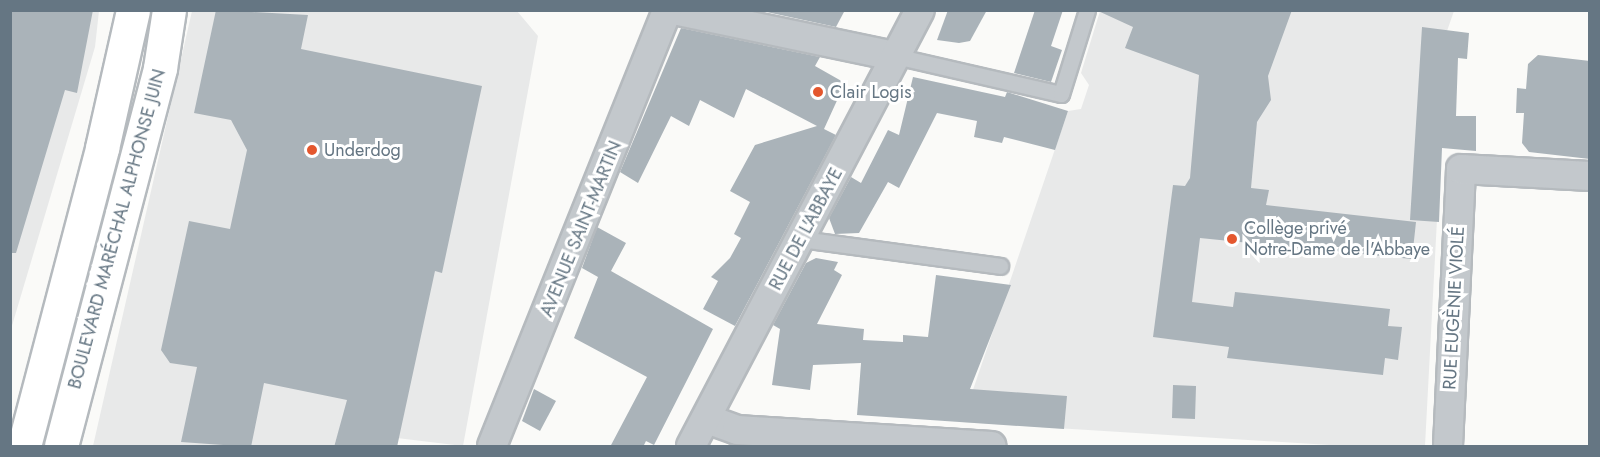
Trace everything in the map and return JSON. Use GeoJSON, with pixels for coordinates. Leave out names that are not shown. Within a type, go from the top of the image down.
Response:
{"type":"FeatureCollection","features":[{"type":"Feature","properties":{"kind":"main road","name":"BOULEVARD MARÉCHAL ALPHONSE JUIN"},"geometry":{"type":"LineString","coordinates":[[24,447],[102,148],[133,10]]}},
{"type":"Feature","properties":{"kind":"main road","name":"BOULEVARD MARÉCHAL ALPHONSE JUIN"},"geometry":{"type":"LineString","coordinates":[[61,447],[160,68],[170,10]]}},
{"type":"Feature","properties":{"kind":"street","name":"AVENUE SAINT-MARTIN"},"geometry":{"type":"LineString","coordinates":[[492,447],[667,10]]}},
{"type":"Feature","properties":{"kind":"street"},"geometry":{"type":"LineString","coordinates":[[674,10],[895,56]]}},
{"type":"Feature","properties":{"kind":"street","name":"RUE DE L'ABBAYE"},"geometry":{"type":"LineString","coordinates":[[691,447],[920,10]]}},
{"type":"Feature","properties":{"kind":"street","name":"RUE EUGÈNIE VIOLÉ"},"geometry":{"type":"LineString","coordinates":[[1448,447],[1461,169],[1590,176]]}},
{"type":"Feature","properties":{"kind":"street"},"geometry":{"type":"LineString","coordinates":[[707,419],[737,430],[991,447]]}},
{"type":"Feature","properties":{"kind":"lane"},"geometry":{"type":"LineString","coordinates":[[895,56],[1061,94],[1087,10]]}},
{"type":"Feature","properties":{"kind":"lane"},"geometry":{"type":"LineString","coordinates":[[801,239],[1000,266]]}},
{"type":"Feature","properties":{"kind":"shaded area"},"geometry":{"type":"Polygon","coordinates":[[[11,11],[99,11],[95,47],[11,329],[11,11]]]}},
{"type":"Feature","properties":{"kind":"shaded area"},"geometry":{"type":"Polygon","coordinates":[[[192,11],[517,11],[538,36],[463,446],[339,431],[334,446],[93,446],[192,11]]]}},
{"type":"Feature","properties":{"kind":"shaded area","name":"Collège privé Notre-Dame de l'Abbaye"},"geometry":{"type":"Polygon","coordinates":[[[1100,11],[1454,11],[1447,31],[1425,446],[1345,446],[962,422],[1068,111],[1081,109],[1089,85],[1081,73],[1100,11]]]}},
{"type":"Feature","properties":{"kind":"building"},"geometry":{"type":"Polygon","coordinates":[[[10,10],[93,10],[77,93],[65,90],[16,253],[10,253],[10,10]]]}},
{"type":"Feature","properties":{"kind":"building"},"geometry":{"type":"Polygon","coordinates":[[[216,10],[308,15],[301,49],[482,86],[442,273],[435,271],[397,447],[334,447],[347,400],[264,383],[251,447],[181,442],[197,367],[170,363],[161,350],[189,221],[230,229],[247,150],[231,120],[194,113],[216,10]]]}},
{"type":"Feature","properties":{"kind":"building"},"geometry":{"type":"Polygon","coordinates":[[[757,10],[845,10],[836,27],[757,10]]]}},
{"type":"Feature","properties":{"kind":"building"},"geometry":{"type":"Polygon","coordinates":[[[948,10],[987,10],[970,41],[959,43],[937,40],[948,10]]]}},
{"type":"Feature","properties":{"kind":"building"},"geometry":{"type":"Polygon","coordinates":[[[1035,10],[1063,10],[1051,46],[1062,50],[1051,82],[1014,73],[1035,10]]]}},
{"type":"Feature","properties":{"kind":"building"},"geometry":{"type":"Polygon","coordinates":[[[1096,10],[1292,10],[1268,76],[1271,100],[1257,122],[1251,188],[1269,190],[1266,205],[1416,222],[1412,259],[1200,238],[1192,302],[1233,307],[1235,292],[1390,309],[1388,326],[1402,327],[1398,360],[1385,358],[1383,375],[1227,358],[1229,347],[1153,337],[1173,185],[1185,186],[1190,178],[1199,75],[1125,48],[1133,27],[1096,10]]]}},
{"type":"Feature","properties":{"kind":"building"},"geometry":{"type":"Polygon","coordinates":[[[1422,27],[1469,33],[1467,59],[1458,58],[1456,116],[1476,116],[1476,151],[1442,148],[1439,222],[1410,220],[1422,27]]]}},
{"type":"Feature","properties":{"kind":"building"},"geometry":{"type":"Polygon","coordinates":[[[681,28],[820,57],[815,66],[845,83],[824,129],[836,135],[735,326],[703,309],[718,281],[711,277],[730,258],[741,238],[734,234],[750,202],[730,191],[755,145],[817,126],[746,89],[734,118],[700,100],[689,126],[671,116],[638,183],[620,172],[681,28]]]}},
{"type":"Feature","properties":{"kind":"building"},"geometry":{"type":"Polygon","coordinates":[[[1538,55],[1590,61],[1590,159],[1529,152],[1522,143],[1524,113],[1516,113],[1517,88],[1526,89],[1528,64],[1538,55]]]}},
{"type":"Feature","properties":{"kind":"building"},"geometry":{"type":"Polygon","coordinates":[[[913,77],[1005,97],[1007,92],[1068,111],[1055,150],[1004,137],[1002,143],[974,137],[977,121],[937,113],[899,188],[888,182],[859,233],[835,234],[829,218],[851,177],[861,183],[888,130],[899,135],[913,77]]]}},
{"type":"Feature","properties":{"kind":"building"},"geometry":{"type":"Polygon","coordinates":[[[597,227],[626,243],[611,271],[713,329],[654,445],[646,441],[643,447],[610,447],[647,377],[574,338],[598,277],[582,268],[597,227]]]}},
{"type":"Feature","properties":{"kind":"building"},"geometry":{"type":"Polygon","coordinates":[[[816,258],[838,262],[834,270],[842,275],[817,324],[864,329],[863,340],[903,342],[903,335],[928,337],[936,275],[1011,285],[970,389],[1067,396],[1064,429],[857,415],[861,363],[813,365],[810,390],[772,385],[780,329],[773,325],[806,263],[816,258]]]}},
{"type":"Feature","properties":{"kind":"building"},"geometry":{"type":"Polygon","coordinates":[[[1173,385],[1196,386],[1195,419],[1172,418],[1173,385]]]}},
{"type":"Feature","properties":{"kind":"building"},"geometry":{"type":"Polygon","coordinates":[[[534,389],[556,401],[540,431],[522,421],[534,389]]]}},
{"type":"Feature","properties":{"kind":"place","name":"Clair Logis"},"geometry":{"type":"Point","coordinates":[818,92]}},
{"type":"Feature","properties":{"kind":"place","name":"Underdog"},"geometry":{"type":"Point","coordinates":[312,150]}},
{"type":"Feature","properties":{"kind":"place","name":"Collège privé Notre-Dame de l'Abbaye"},"geometry":{"type":"Point","coordinates":[1232,239]}}]}
